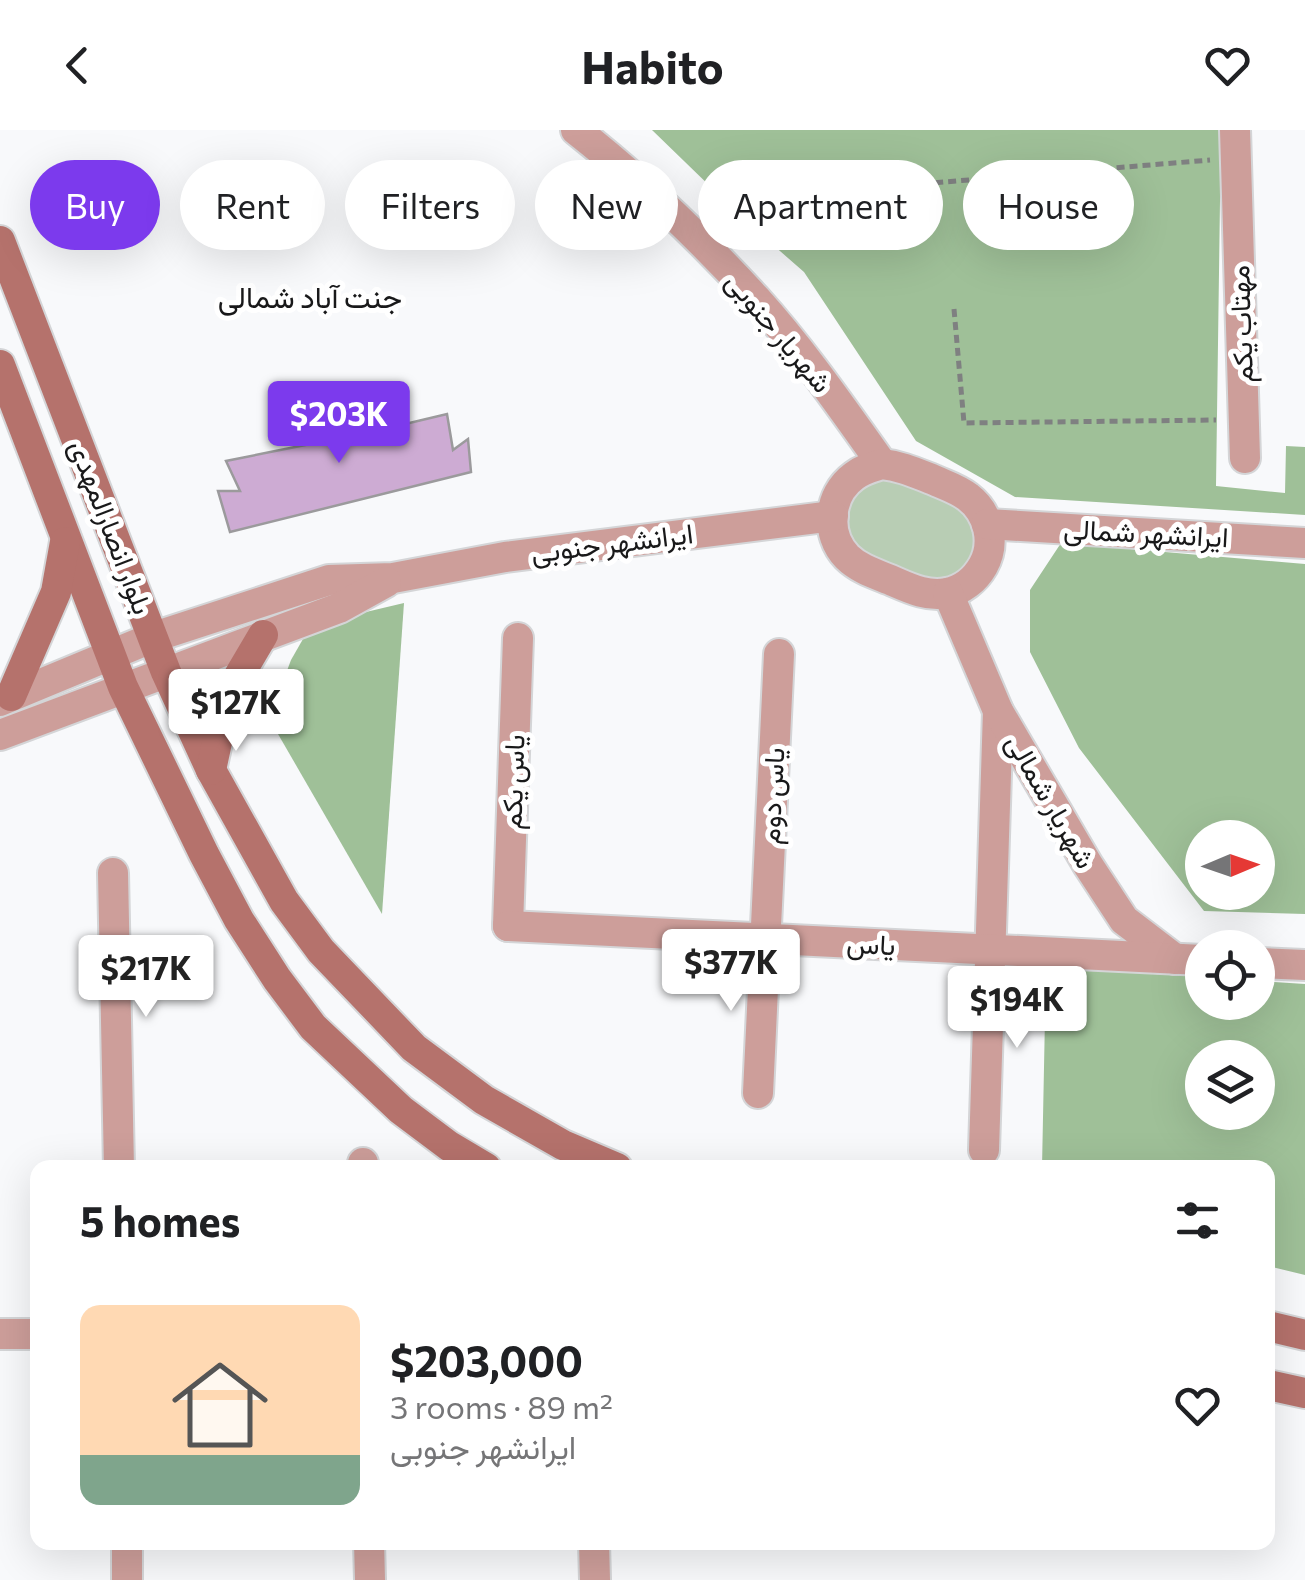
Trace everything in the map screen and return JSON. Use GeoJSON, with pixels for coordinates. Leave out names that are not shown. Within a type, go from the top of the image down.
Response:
{"type":"FeatureCollection","features":[{"type":"Feature","properties":{"kind":"main road","name":"بلوار انصارالمهدی"},"geometry":{"type":"LineString","coordinates":[[0,241],[166,672],[210,770],[284,901],[320,951],[414,1048],[484,1100],[563,1145],[598,1160]]}},
{"type":"Feature","properties":{"kind":"main road","name":"بلوار انصارالمهدی"},"geometry":{"type":"LineString","coordinates":[[0,366],[123,687],[239,920],[313,1027],[401,1110],[473,1160]]}},
{"type":"Feature","properties":{"kind":"main road"},"geometry":{"type":"LineString","coordinates":[[5,699],[56,592],[65,539]]}},
{"type":"Feature","properties":{"kind":"main road"},"geometry":{"type":"LineString","coordinates":[[210,770],[228,696],[263,635]]}},
{"type":"Feature","properties":{"kind":"main road"},"geometry":{"type":"LineString","coordinates":[[1275,1328],[1305,1335]]}},
{"type":"Feature","properties":{"kind":"main road"},"geometry":{"type":"LineString","coordinates":[[1275,1386],[1305,1394]]}},
{"type":"Feature","properties":{"kind":"street","name":"شهریار جنوبی"},"geometry":{"type":"LineString","coordinates":[[576,130],[611,160]]}},
{"type":"Feature","properties":{"kind":"street","name":"مهتاب یکم"},"geometry":{"type":"LineString","coordinates":[[1236,144],[1244,458]]}},
{"type":"Feature","properties":{"kind":"street","name":"شهریار جنوبی"},"geometry":{"type":"LineString","coordinates":[[678,219],[757,301],[882,464]]}},
{"type":"Feature","properties":{"kind":"street"},"geometry":{"type":"LineString","coordinates":[[882,464],[900,466],[956,490],[982,512],[990,544],[986,561],[964,587],[948,593],[914,590],[858,566],[845,555],[832,524],[833,506],[851,478],[882,464]]}},
{"type":"Feature","properties":{"kind":"street","name":"ایرانشهر جنوبی"},"geometry":{"type":"LineString","coordinates":[[5,699],[154,637],[329,580],[393,578],[504,557],[832,516]]}},
{"type":"Feature","properties":{"kind":"street","name":"ایرانشهر شمالی"},"geometry":{"type":"LineString","coordinates":[[987,524],[1305,543]]}},
{"type":"Feature","properties":{"kind":"street","name":"ایرانشهر جنوبی"},"geometry":{"type":"LineString","coordinates":[[0,735],[339,608],[393,578]]}},
{"type":"Feature","properties":{"kind":"street","name":"شهریار شمالی"},"geometry":{"type":"LineString","coordinates":[[948,593],[998,711],[1088,865],[1124,920],[1185,957]]}},
{"type":"Feature","properties":{"kind":"street","name":"یاس یکم"},"geometry":{"type":"LineString","coordinates":[[508,926],[518,638]]}},
{"type":"Feature","properties":{"kind":"street","name":"یاس دوم"},"geometry":{"type":"LineString","coordinates":[[758,1093],[779,654]]}},
{"type":"Feature","properties":{"kind":"street"},"geometry":{"type":"LineString","coordinates":[[984,1150],[998,711]]}},
{"type":"Feature","properties":{"kind":"street"},"geometry":{"type":"LineString","coordinates":[[113,873],[119,1160]]}},
{"type":"Feature","properties":{"kind":"street","name":"یاس"},"geometry":{"type":"LineString","coordinates":[[508,926],[1185,959]]}},
{"type":"Feature","properties":{"kind":"street"},"geometry":{"type":"LineString","coordinates":[[1275,964],[1305,965]]}},
{"type":"Feature","properties":{"kind":"street"},"geometry":{"type":"LineString","coordinates":[[0,1334],[30,1334]]}},
{"type":"Feature","properties":{"kind":"street"},"geometry":{"type":"LineString","coordinates":[[127,1550],[128,1580]]}},
{"type":"Feature","properties":{"kind":"street"},"geometry":{"type":"LineString","coordinates":[[369,1550],[370,1580]]}},
{"type":"Feature","properties":{"kind":"street"},"geometry":{"type":"LineString","coordinates":[[594,1550],[595,1580]]}},
{"type":"Feature","properties":{"kind":"path"},"geometry":{"type":"LineString","coordinates":[[678,204],[1236,144]]}},
{"type":"Feature","properties":{"kind":"path"},"geometry":{"type":"LineString","coordinates":[[954,309],[964,424],[1244,420]]}},
{"type":"Feature","properties":{"kind":"green space"},"geometry":{"type":"Polygon","coordinates":[[[652,130],[1221,130],[1216,486],[1285,493],[1286,446],[1305,447],[1305,515],[1015,497],[916,441],[804,272],[779,250],[943,250],[943,160],[698,160],[698,175],[652,130]]]}},
{"type":"Feature","properties":{"kind":"green space"},"geometry":{"type":"Polygon","coordinates":[[[893,478],[964,507],[974,517],[979,544],[964,574],[935,586],[864,558],[843,526],[850,504],[862,485],[893,478]]]}},
{"type":"Feature","properties":{"kind":"green space"},"geometry":{"type":"Polygon","coordinates":[[[1061,543],[1305,564],[1305,914],[1204,911],[1275,910],[1275,820],[1185,820],[1185,886],[1079,748],[1030,652],[1030,590],[1061,543]]]}},
{"type":"Feature","properties":{"kind":"green space"},"geometry":{"type":"Polygon","coordinates":[[[404,603],[382,914],[278,734],[277,697],[291,660],[311,625],[404,603]]]}},
{"type":"Feature","properties":{"kind":"green space"},"geometry":{"type":"Polygon","coordinates":[[[1046,967],[1185,976],[1185,1020],[1275,1020],[1275,982],[1305,984],[1305,1275],[1275,1268],[1275,1160],[1042,1160],[1046,967]]]}},
{"type":"Feature","properties":{"kind":"building"},"geometry":{"type":"Polygon","coordinates":[[[343,397],[359,435],[447,414],[453,450],[468,439],[471,472],[230,532],[218,491],[240,491],[226,461],[305,445],[290,418],[343,397]]]}},
{"type":"Feature","properties":{"kind":"district","name":"جنت‌ آباد شمالی"},"geometry":{"type":"Point","coordinates":[310,298]}}]}
